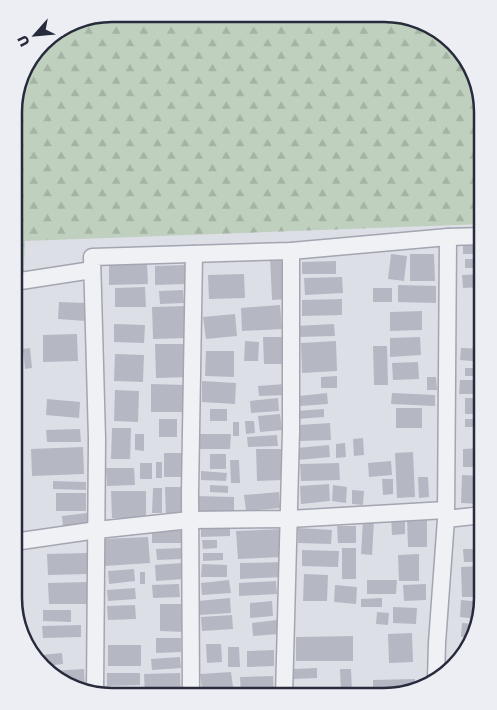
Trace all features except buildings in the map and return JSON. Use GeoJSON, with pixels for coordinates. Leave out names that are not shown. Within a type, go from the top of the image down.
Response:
{"type":"FeatureCollection","features":[{"type":"Feature","properties":{"kind":"street"},"geometry":{"type":"LineString","coordinates":[[95,685],[97,439],[92,257],[291,251],[474,237]]}},
{"type":"Feature","properties":{"kind":"street"},"geometry":{"type":"LineString","coordinates":[[436,670],[446,515],[448,238]]}},
{"type":"Feature","properties":{"kind":"street"},"geometry":{"type":"LineString","coordinates":[[284,688],[291,431],[291,251]]}},
{"type":"Feature","properties":{"kind":"street"},"geometry":{"type":"LineString","coordinates":[[191,688],[190,520],[194,254]]}},
{"type":"Feature","properties":{"kind":"street"},"geometry":{"type":"LineString","coordinates":[[22,281],[92,270]]}},
{"type":"Feature","properties":{"kind":"street"},"geometry":{"type":"LineString","coordinates":[[22,541],[97,530],[190,520],[474,515]]}},
{"type":"Feature","properties":{"kind":"green space"},"geometry":{"type":"Polygon","coordinates":[[[384,22],[419,29],[448,49],[468,78],[474,101],[474,224],[25,241],[22,315],[22,113],[27,84],[40,60],[60,60],[60,40],[78,29],[101,23],[384,22]]]}}]}
